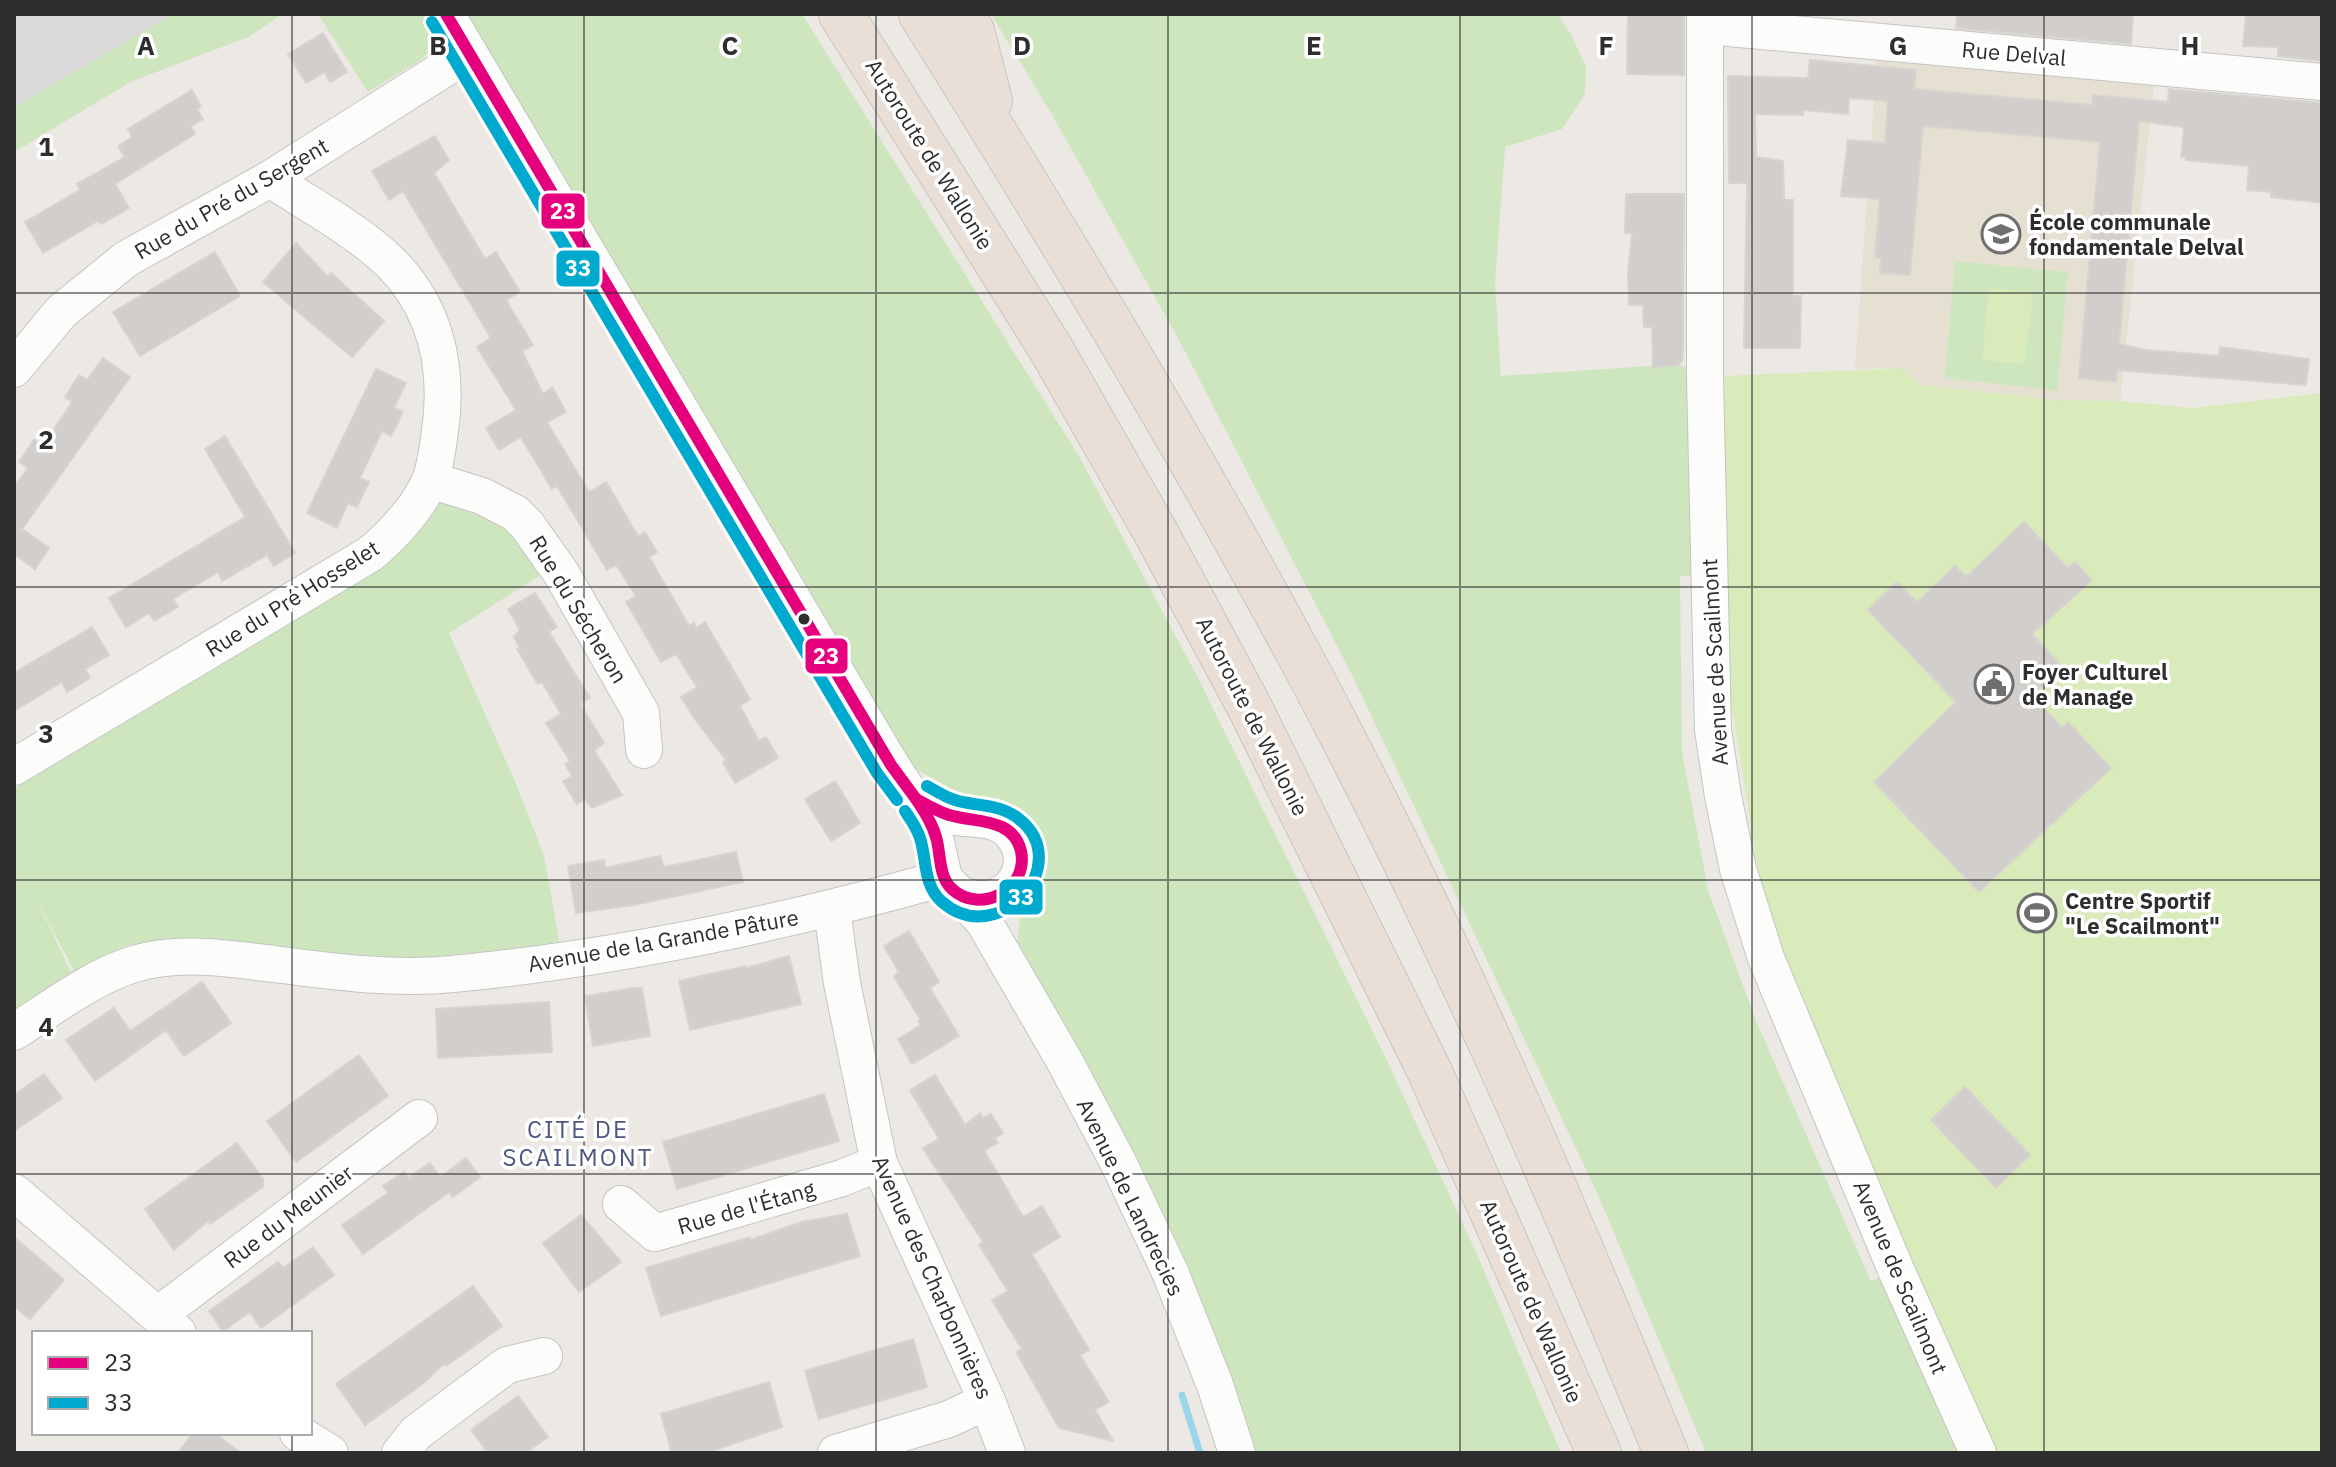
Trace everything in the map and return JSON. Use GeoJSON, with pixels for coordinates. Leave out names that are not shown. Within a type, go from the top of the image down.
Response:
{"type":"FeatureCollection","features":[{"type":"Feature","properties":{"kind":"highway","name":"Autoroute de Wallonie"},"geometry":{"type":"LineString","coordinates":[[841,14],[1051,349],[1155,531],[1249,706],[1429,1070],[1599,1453]]}},
{"type":"Feature","properties":{"kind":"highway"},"geometry":{"type":"LineString","coordinates":[[921,14],[1122,340],[1311,678],[1492,1046],[1573,1229],[1666,1453]]}},
{"type":"Feature","properties":{"kind":"highway"},"geometry":{"type":"LineString","coordinates":[[961,14],[972,31],[999,139]]}},
{"type":"Feature","properties":{"kind":"street"},"geometry":{"type":"LineString","coordinates":[[446,14],[891,765],[933,829],[945,874],[960,895],[984,901],[1008,890],[1021,867],[1017,841],[1009,830],[985,819],[972,819],[933,809],[913,797]]}},
{"type":"Feature","properties":{"kind":"street","name":"Rue Delval"},"geometry":{"type":"LineString","coordinates":[[1706,20],[2322,82]]}},
{"type":"Feature","properties":{"kind":"street","name":"Avenue de Scailmont"},"geometry":{"type":"LineString","coordinates":[[1706,20],[1705,377],[1712,709],[1723,796],[1738,869],[1771,971],[1896,1270],[1978,1453]]}},
{"type":"Feature","properties":{"kind":"street","name":"Rue du Pré du Sergent"},"geometry":{"type":"LineString","coordinates":[[14,369],[61,312],[126,259],[270,179],[469,53]]}},
{"type":"Feature","properties":{"kind":"street","name":"Rue du Pré Hosselet"},"geometry":{"type":"LineString","coordinates":[[14,767],[370,554],[390,536],[430,480],[441,423],[443,366],[438,340],[422,305],[391,263],[371,246],[270,179]]}},
{"type":"Feature","properties":{"kind":"street","name":"Rue du Sécheron"},"geometry":{"type":"LineString","coordinates":[[430,480],[482,496],[515,513],[527,525],[561,573],[641,713],[644,750]]}},
{"type":"Feature","properties":{"kind":"street"},"geometry":{"type":"LineString","coordinates":[[945,874],[942,844],[959,824],[972,819]]}},
{"type":"Feature","properties":{"kind":"street","name":"Avenue de la Grande Pâture"},"geometry":{"type":"LineString","coordinates":[[14,1032],[98,979],[136,964],[178,956],[220,957],[386,977],[416,977],[574,961],[832,910],[945,874]]}},
{"type":"Feature","properties":{"kind":"street","name":"Avenue de Landrecies"},"geometry":{"type":"LineString","coordinates":[[945,874],[1001,951],[1064,1060],[1151,1229],[1199,1344],[1237,1453]]}},
{"type":"Feature","properties":{"kind":"street"},"geometry":{"type":"LineString","coordinates":[[1001,951],[1001,911],[1008,890]]}},
{"type":"Feature","properties":{"kind":"street","name":"Avenue des Charbonnières"},"geometry":{"type":"LineString","coordinates":[[832,910],[842,983],[879,1163],[987,1401],[1007,1453]]}},
{"type":"Feature","properties":{"kind":"street","name":"Rue du Meunier"},"geometry":{"type":"LineString","coordinates":[[168,1324],[419,1118]]}},
{"type":"Feature","properties":{"kind":"street","name":"Rue de l'Étang"},"geometry":{"type":"LineString","coordinates":[[621,1204],[655,1233],[842,1178],[879,1163]]}},
{"type":"Feature","properties":{"kind":"street"},"geometry":{"type":"LineString","coordinates":[[14,1192],[168,1324]]}},
{"type":"Feature","properties":{"kind":"street"},"geometry":{"type":"LineString","coordinates":[[400,1453],[416,1433],[507,1365],[544,1356]]}},
{"type":"Feature","properties":{"kind":"street"},"geometry":{"type":"LineString","coordinates":[[836,1453],[949,1419],[987,1401]]}},
{"type":"Feature","properties":{"kind":"street"},"geometry":{"type":"LineString","coordinates":[[301,1435],[330,1453]]}},
{"type":"Feature","properties":{"kind":"shaded area"},"geometry":{"type":"Polygon","coordinates":[[[14,14],[282,14],[248,37],[132,81],[14,152],[14,14]]]}},
{"type":"Feature","properties":{"kind":"shaded area","name":"École communale fondamentale Delval"},"geometry":{"type":"Polygon","coordinates":[[[1878,41],[2156,66],[2120,401],[2057,400],[1921,385],[1907,372],[1886,368],[1855,369],[1878,41]]]}},
{"type":"Feature","properties":{"kind":"green space"},"geometry":{"type":"Polygon","coordinates":[[[174,14],[282,14],[248,37],[132,81],[14,152],[14,107],[174,14]]]}},
{"type":"Feature","properties":{"kind":"green space"},"geometry":{"type":"Polygon","coordinates":[[[318,14],[428,14],[434,32],[433,44],[422,59],[368,92],[318,14]]]}},
{"type":"Feature","properties":{"kind":"green space"},"geometry":{"type":"Polygon","coordinates":[[[463,14],[802,14],[1079,456],[1195,672],[1382,1050],[1476,1252],[1561,1453],[1253,1453],[1017,947],[1024,898],[1040,857],[1034,835],[1026,822],[1008,807],[966,798],[909,765],[463,14]]]}},
{"type":"Feature","properties":{"kind":"green space"},"geometry":{"type":"Polygon","coordinates":[[[991,14],[1557,14],[1571,34],[1586,67],[1585,94],[1562,129],[1505,147],[1495,284],[1501,376],[1678,364],[1705,377],[1710,576],[1680,576],[1682,752],[1708,890],[1756,1021],[1871,1281],[1896,1270],[1978,1453],[1706,1453],[1598,1195],[1351,673],[1178,338],[1051,113],[991,14]]]}},
{"type":"Feature","properties":{"kind":"green space"},"geometry":{"type":"Polygon","coordinates":[[[1955,261],[2068,272],[2057,391],[1948,378],[1945,375],[1955,261]]]}},
{"type":"Feature","properties":{"kind":"green space"},"geometry":{"type":"Polygon","coordinates":[[[1989,288],[2033,292],[2025,364],[1982,360],[1989,288]]]}},
{"type":"Feature","properties":{"kind":"green space","name":"Centre Sportif \"Le Scailmont\""},"geometry":{"type":"Polygon","coordinates":[[[1900,368],[1921,385],[2057,400],[2120,401],[2192,408],[2322,393],[2322,1453],[1978,1453],[1738,869],[1757,864],[1733,713],[1712,709],[1705,377],[1900,368]]]}},
{"type":"Feature","properties":{"kind":"green space"},"geometry":{"type":"Polygon","coordinates":[[[437,497],[503,512],[549,570],[449,633],[517,786],[544,856],[563,962],[220,957],[83,988],[36,898],[71,972],[14,1010],[14,792],[34,766],[437,497]]]}},
{"type":"Feature","properties":{"kind":"building"},"geometry":{"type":"Polygon","coordinates":[[[1628,14],[1684,14],[1684,75],[1627,74],[1628,14]]]}},
{"type":"Feature","properties":{"kind":"building"},"geometry":{"type":"Polygon","coordinates":[[[1957,14],[2133,14],[2131,44],[1956,28],[1957,14]]]}},
{"type":"Feature","properties":{"kind":"building"},"geometry":{"type":"Polygon","coordinates":[[[2246,14],[2322,14],[2322,61],[2278,56],[2278,47],[2243,46],[2246,14]]]}},
{"type":"Feature","properties":{"kind":"building"},"geometry":{"type":"Polygon","coordinates":[[[323,33],[347,72],[330,82],[325,72],[306,83],[288,54],[323,33]]]}},
{"type":"Feature","properties":{"kind":"building"},"geometry":{"type":"Polygon","coordinates":[[[1810,60],[1916,70],[1914,89],[2092,105],[2093,95],[2168,102],[2169,89],[2322,103],[2322,203],[2271,197],[2271,192],[2247,190],[2249,166],[2186,160],[2187,157],[2181,157],[2184,127],[2139,121],[2119,344],[2147,350],[2219,356],[2220,347],[2309,359],[2306,385],[2117,370],[2116,382],[2079,378],[2100,142],[1923,126],[1910,275],[1880,273],[1881,258],[1875,257],[1880,199],[1841,196],[1848,140],[1885,143],[1888,101],[1849,98],[1848,114],[1803,110],[1803,115],[1755,114],[1756,157],[1783,161],[1784,200],[1793,200],[1793,296],[1801,296],[1800,348],[1744,348],[1747,183],[1729,183],[1728,76],[1808,78],[1810,60]]]}},
{"type":"Feature","properties":{"kind":"building"},"geometry":{"type":"Polygon","coordinates":[[[192,90],[201,106],[197,109],[203,119],[191,126],[195,134],[115,184],[129,208],[101,224],[98,221],[43,253],[25,222],[80,190],[77,184],[125,157],[118,146],[132,137],[128,129],[192,90]]]}},
{"type":"Feature","properties":{"kind":"building"},"geometry":{"type":"Polygon","coordinates":[[[435,136],[449,160],[434,173],[485,259],[496,252],[520,292],[506,300],[533,345],[522,351],[543,394],[552,387],[566,412],[547,422],[589,492],[606,482],[638,536],[645,532],[657,552],[649,557],[689,626],[694,623],[696,628],[705,622],[750,699],[740,706],[759,741],[766,737],[778,758],[735,783],[723,762],[726,760],[681,697],[697,687],[676,654],[661,662],[626,602],[636,596],[616,565],[607,570],[557,486],[552,489],[521,437],[499,450],[486,428],[516,410],[477,347],[491,338],[403,191],[389,200],[372,171],[435,136]]]}},
{"type":"Feature","properties":{"kind":"building"},"geometry":{"type":"Polygon","coordinates":[[[1626,194],[1684,194],[1683,348],[1682,360],[1678,365],[1653,368],[1652,327],[1644,327],[1643,305],[1629,305],[1632,233],[1625,233],[1626,194]]]}},
{"type":"Feature","properties":{"kind":"building"},"geometry":{"type":"Polygon","coordinates":[[[296,243],[328,277],[331,273],[384,321],[352,357],[263,282],[296,243]]]}},
{"type":"Feature","properties":{"kind":"building"},"geometry":{"type":"Polygon","coordinates":[[[215,252],[240,296],[140,356],[113,312],[215,252]]]}},
{"type":"Feature","properties":{"kind":"building"},"geometry":{"type":"Polygon","coordinates":[[[103,358],[130,377],[22,529],[49,548],[35,569],[14,554],[14,487],[28,468],[19,462],[34,440],[43,446],[72,402],[65,397],[79,375],[87,380],[103,358]]]}},
{"type":"Feature","properties":{"kind":"building"},"geometry":{"type":"Polygon","coordinates":[[[376,369],[406,383],[394,407],[403,412],[391,436],[382,431],[360,478],[369,482],[357,507],[348,503],[337,528],[307,513],[376,369]]]}},
{"type":"Feature","properties":{"kind":"building"},"geometry":{"type":"Polygon","coordinates":[[[225,436],[295,553],[274,566],[267,555],[222,581],[218,572],[173,599],[178,607],[154,621],[149,613],[126,627],[109,598],[245,517],[205,449],[225,436]]]}},
{"type":"Feature","properties":{"kind":"building"},"geometry":{"type":"Polygon","coordinates":[[[2024,522],[2068,568],[2075,562],[2092,580],[2032,634],[2063,668],[2032,697],[2062,727],[2068,722],[2111,768],[1979,892],[1874,782],[1956,702],[1868,610],[1897,582],[1917,602],[1955,566],[1966,577],[2024,522]]]}},
{"type":"Feature","properties":{"kind":"building"},"geometry":{"type":"Polygon","coordinates":[[[535,593],[557,627],[549,632],[590,698],[580,704],[604,743],[594,750],[622,795],[592,808],[585,799],[577,804],[563,781],[572,776],[565,764],[570,761],[546,723],[561,714],[517,649],[520,648],[514,637],[520,630],[508,609],[535,593]]]}},
{"type":"Feature","properties":{"kind":"building"},"geometry":{"type":"Polygon","coordinates":[[[92,627],[109,655],[85,669],[90,678],[67,692],[62,682],[14,711],[14,673],[92,627]]]}},
{"type":"Feature","properties":{"kind":"building"},"geometry":{"type":"Polygon","coordinates":[[[835,781],[860,823],[831,841],[805,799],[835,781]]]}},
{"type":"Feature","properties":{"kind":"building"},"geometry":{"type":"Polygon","coordinates":[[[736,852],[743,882],[634,905],[576,913],[568,866],[604,860],[605,868],[660,856],[664,867],[736,852]]]}},
{"type":"Feature","properties":{"kind":"building"},"geometry":{"type":"Polygon","coordinates":[[[909,931],[939,982],[930,988],[959,1036],[912,1064],[898,1039],[921,1025],[920,1019],[894,976],[899,972],[884,946],[909,931]]]}},
{"type":"Feature","properties":{"kind":"building"},"geometry":{"type":"Polygon","coordinates":[[[789,956],[801,1004],[690,1030],[679,981],[789,956]]]}},
{"type":"Feature","properties":{"kind":"building"},"geometry":{"type":"Polygon","coordinates":[[[202,982],[231,1023],[184,1056],[166,1030],[95,1081],[66,1040],[114,1008],[130,1031],[202,982]]]}},
{"type":"Feature","properties":{"kind":"building"},"geometry":{"type":"Polygon","coordinates":[[[642,988],[650,1036],[593,1046],[585,996],[642,988]]]}},
{"type":"Feature","properties":{"kind":"building"},"geometry":{"type":"Polygon","coordinates":[[[549,1002],[552,1052],[438,1058],[436,1009],[549,1002]]]}},
{"type":"Feature","properties":{"kind":"building"},"geometry":{"type":"Polygon","coordinates":[[[359,1055],[388,1096],[296,1162],[267,1121],[359,1055]]]}},
{"type":"Feature","properties":{"kind":"building"},"geometry":{"type":"Polygon","coordinates":[[[44,1074],[62,1098],[14,1131],[14,1095],[44,1074]]]}},
{"type":"Feature","properties":{"kind":"building"},"geometry":{"type":"Polygon","coordinates":[[[935,1075],[965,1125],[980,1113],[983,1118],[991,1114],[1003,1133],[995,1138],[998,1143],[984,1150],[1023,1217],[1042,1206],[1060,1237],[1032,1254],[1089,1350],[1080,1355],[1109,1402],[1095,1410],[1113,1441],[1059,1428],[1016,1352],[1022,1349],[992,1300],[1008,1291],[979,1245],[983,1242],[923,1148],[939,1139],[910,1090],[935,1075]]]}},
{"type":"Feature","properties":{"kind":"building"},"geometry":{"type":"Polygon","coordinates":[[[1965,1087],[2030,1155],[1996,1188],[1931,1120],[1965,1087]]]}},
{"type":"Feature","properties":{"kind":"building"},"geometry":{"type":"Polygon","coordinates":[[[824,1094],[839,1141],[677,1189],[663,1142],[824,1094]]]}},
{"type":"Feature","properties":{"kind":"building"},"geometry":{"type":"Polygon","coordinates":[[[237,1143],[263,1179],[263,1187],[210,1224],[208,1221],[174,1250],[145,1209],[237,1143]]]}},
{"type":"Feature","properties":{"kind":"building"},"geometry":{"type":"Polygon","coordinates":[[[466,1158],[480,1177],[453,1197],[449,1192],[363,1254],[342,1225],[388,1193],[383,1186],[404,1172],[408,1178],[430,1163],[440,1177],[466,1158]]]}},
{"type":"Feature","properties":{"kind":"building"},"geometry":{"type":"Polygon","coordinates":[[[847,1214],[860,1256],[661,1316],[646,1268],[750,1237],[750,1240],[802,1222],[847,1214]]]}},
{"type":"Feature","properties":{"kind":"building"},"geometry":{"type":"Polygon","coordinates":[[[581,1215],[621,1262],[579,1292],[543,1243],[581,1215]]]}},
{"type":"Feature","properties":{"kind":"building"},"geometry":{"type":"Polygon","coordinates":[[[14,1237],[64,1280],[30,1319],[14,1306],[14,1237]]]}},
{"type":"Feature","properties":{"kind":"building"},"geometry":{"type":"Polygon","coordinates":[[[313,1247],[334,1275],[261,1328],[250,1312],[223,1331],[209,1311],[278,1262],[283,1268],[313,1247]]]}},
{"type":"Feature","properties":{"kind":"building"},"geometry":{"type":"Polygon","coordinates":[[[473,1286],[502,1326],[446,1366],[444,1364],[420,1386],[365,1425],[336,1384],[473,1286]]]}},
{"type":"Feature","properties":{"kind":"building"},"geometry":{"type":"Polygon","coordinates":[[[913,1339],[927,1387],[819,1419],[805,1371],[913,1339]]]}},
{"type":"Feature","properties":{"kind":"building"},"geometry":{"type":"Polygon","coordinates":[[[769,1382],[782,1427],[706,1453],[672,1453],[661,1414],[769,1382]]]}},
{"type":"Feature","properties":{"kind":"building"},"geometry":{"type":"Polygon","coordinates":[[[518,1396],[548,1437],[525,1453],[488,1453],[471,1430],[518,1396]]]}},
{"type":"Feature","properties":{"kind":"building"},"geometry":{"type":"Polygon","coordinates":[[[192,1435],[217,1435],[241,1453],[178,1453],[192,1435]]]}},
{"type":"Feature","properties":{"kind":"waterway"},"geometry":{"type":"LineString","coordinates":[[1182,1395],[1200,1453]]}},
{"type":"Feature","properties":{"kind":"transit line","name":"23"},"geometry":{"type":"LineString","coordinates":[[446,14],[891,765],[916,799]]}},
{"type":"Feature","properties":{"kind":"transit line","name":"33"},"geometry":{"type":"LineString","coordinates":[[432,22],[877,773],[897,800]]}},
{"type":"Feature","properties":{"kind":"transit line","name":"33"},"geometry":{"type":"LineString","coordinates":[[905,811],[919,834],[928,879],[941,901],[963,914],[985,916],[1006,909],[1023,896],[1034,878],[1039,858],[1034,838],[1019,819],[996,808],[951,799],[927,786]]}},
{"type":"Feature","properties":{"kind":"transit line","name":"23"},"geometry":{"type":"LineString","coordinates":[[916,799],[949,815],[992,823],[1010,832],[1021,851],[1018,877],[1010,887],[988,899],[976,900],[952,889],[942,871],[934,832],[916,799]]}},
{"type":"Feature","properties":{"kind":"place","name":"École communale fondamentale Delval"},"geometry":{"type":"Point","coordinates":[2001,234]}},
{"type":"Feature","properties":{"kind":"place","name":"Foyer Culturel de Manage"},"geometry":{"type":"Point","coordinates":[1994,684]}},
{"type":"Feature","properties":{"kind":"place","name":"Centre Sportif \"Le Scailmont\""},"geometry":{"type":"Point","coordinates":[2037,913]}},
{"type":"Feature","properties":{"kind":"district","name":"CITÉ DE SCAILMONT"},"geometry":{"type":"Point","coordinates":[578,1143]}}]}
